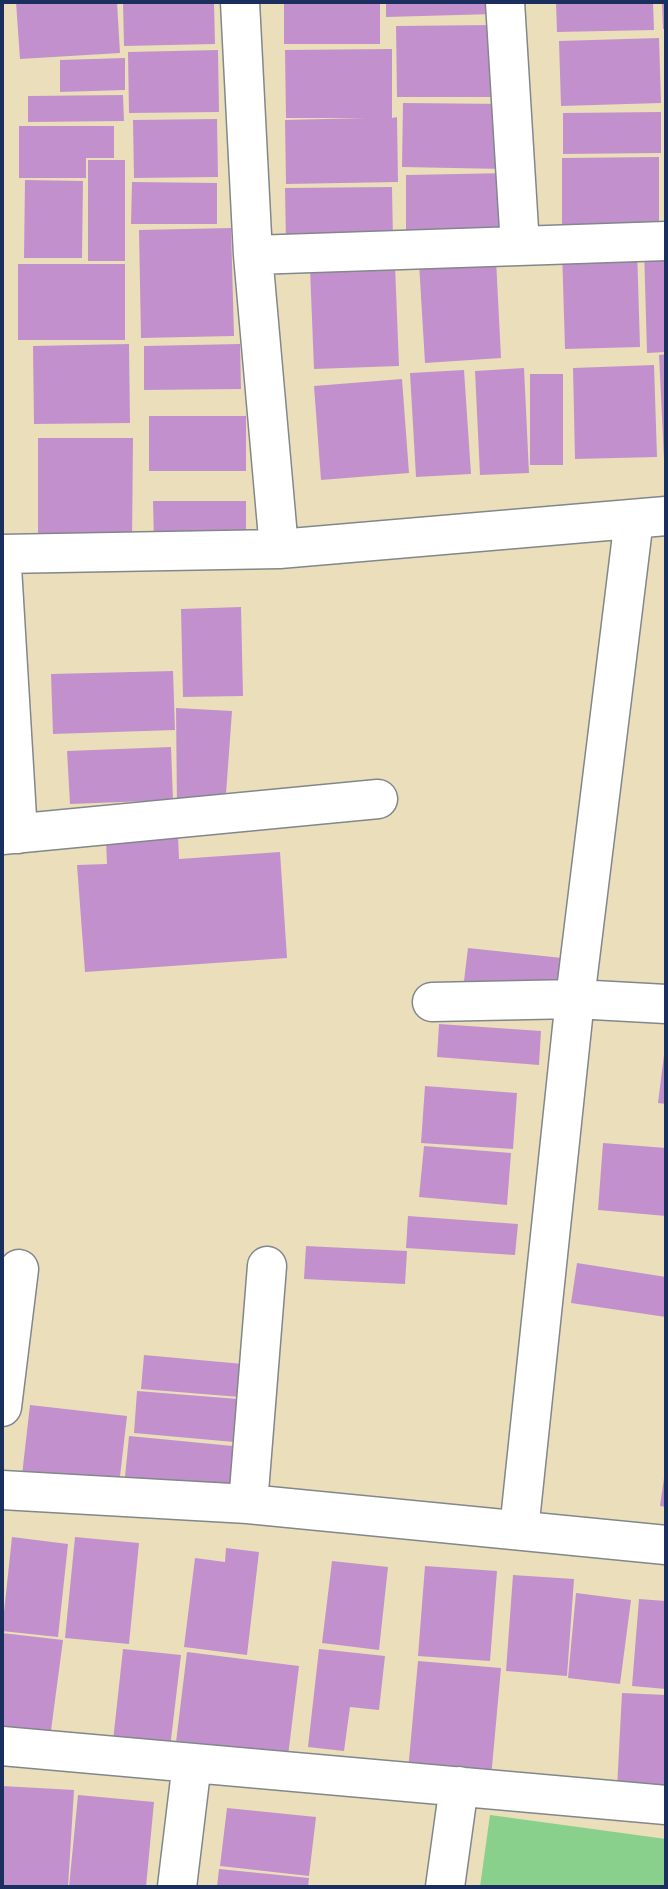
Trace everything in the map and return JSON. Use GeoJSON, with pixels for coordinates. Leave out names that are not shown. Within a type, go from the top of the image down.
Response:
{"type":"FeatureCollection","features":[{"type":"Feature","properties":{"kind":"street"},"geometry":{"type":"LineString","coordinates":[[240,2],[253,255],[279,549]]}},
{"type":"Feature","properties":{"kind":"street"},"geometry":{"type":"LineString","coordinates":[[505,2],[520,246]]}},
{"type":"Feature","properties":{"kind":"street"},"geometry":{"type":"LineString","coordinates":[[253,255],[666,241]]}},
{"type":"Feature","properties":{"kind":"street"},"geometry":{"type":"LineString","coordinates":[[2,554],[279,549],[650,517],[575,999],[519,1530]]}},
{"type":"Feature","properties":{"kind":"street"},"geometry":{"type":"LineString","coordinates":[[2,567],[10,834],[378,799]]}},
{"type":"Feature","properties":{"kind":"street"},"geometry":{"type":"LineString","coordinates":[[432,1002],[575,999],[666,1003]]}},
{"type":"Feature","properties":{"kind":"street"},"geometry":{"type":"LineString","coordinates":[[248,1504],[267,1266]]}},
{"type":"Feature","properties":{"kind":"street"},"geometry":{"type":"LineString","coordinates":[[2,1407],[19,1269]]}},
{"type":"Feature","properties":{"kind":"street"},"geometry":{"type":"LineString","coordinates":[[2,1490],[248,1504],[666,1545]]}},
{"type":"Feature","properties":{"kind":"street"},"geometry":{"type":"LineString","coordinates":[[2,1746],[666,1805]]}},
{"type":"Feature","properties":{"kind":"street"},"geometry":{"type":"LineString","coordinates":[[177,1887],[192,1763]]}},
{"type":"Feature","properties":{"kind":"street"},"geometry":{"type":"LineString","coordinates":[[445,1887],[460,1786]]}},
{"type":"Feature","properties":{"kind":"green space"},"geometry":{"type":"Polygon","coordinates":[[[490,1815],[666,1839],[666,1887],[480,1887],[490,1815]]]}},
{"type":"Feature","properties":{"kind":"building"},"geometry":{"type":"Polygon","coordinates":[[[16,2],[117,2],[120,53],[20,59],[16,2]]]}},
{"type":"Feature","properties":{"kind":"building"},"geometry":{"type":"Polygon","coordinates":[[[123,2],[214,2],[215,44],[124,46],[123,2]]]}},
{"type":"Feature","properties":{"kind":"building"},"geometry":{"type":"Polygon","coordinates":[[[284,2],[380,2],[380,44],[284,44],[284,2]]]}},
{"type":"Feature","properties":{"kind":"building"},"geometry":{"type":"Polygon","coordinates":[[[386,2],[495,2],[495,14],[386,17],[386,2]]]}},
{"type":"Feature","properties":{"kind":"building"},"geometry":{"type":"Polygon","coordinates":[[[556,2],[653,2],[654,30],[557,32],[556,2]]]}},
{"type":"Feature","properties":{"kind":"building"},"geometry":{"type":"Polygon","coordinates":[[[662,2],[666,2],[666,29],[663,29],[662,2]]]}},
{"type":"Feature","properties":{"kind":"building"},"geometry":{"type":"Polygon","coordinates":[[[493,25],[493,97],[397,97],[396,26],[493,25]]]}},
{"type":"Feature","properties":{"kind":"building"},"geometry":{"type":"Polygon","coordinates":[[[659,38],[661,103],[561,106],[559,41],[659,38]]]}},
{"type":"Feature","properties":{"kind":"building"},"geometry":{"type":"Polygon","coordinates":[[[392,49],[392,118],[397,117],[398,182],[286,184],[285,120],[366,118],[286,118],[285,50],[392,49]]]}},
{"type":"Feature","properties":{"kind":"building"},"geometry":{"type":"Polygon","coordinates":[[[218,50],[219,112],[129,113],[128,52],[218,50]]]}},
{"type":"Feature","properties":{"kind":"building"},"geometry":{"type":"Polygon","coordinates":[[[125,58],[125,90],[60,92],[60,60],[125,58]]]}},
{"type":"Feature","properties":{"kind":"building"},"geometry":{"type":"Polygon","coordinates":[[[123,95],[124,121],[28,122],[28,96],[123,95]]]}},
{"type":"Feature","properties":{"kind":"building"},"geometry":{"type":"Polygon","coordinates":[[[403,103],[505,104],[504,169],[402,167],[403,103]]]}},
{"type":"Feature","properties":{"kind":"building"},"geometry":{"type":"Polygon","coordinates":[[[661,112],[661,153],[563,154],[563,113],[661,112]]]}},
{"type":"Feature","properties":{"kind":"building"},"geometry":{"type":"Polygon","coordinates":[[[217,119],[218,177],[134,178],[133,120],[217,119]]]}},
{"type":"Feature","properties":{"kind":"building"},"geometry":{"type":"Polygon","coordinates":[[[19,126],[114,126],[114,158],[86,158],[86,178],[19,178],[19,126]]]}},
{"type":"Feature","properties":{"kind":"building"},"geometry":{"type":"Polygon","coordinates":[[[659,157],[659,235],[562,236],[562,158],[659,157]]]}},
{"type":"Feature","properties":{"kind":"building"},"geometry":{"type":"Polygon","coordinates":[[[88,160],[125,160],[125,261],[88,261],[88,160]]]}},
{"type":"Feature","properties":{"kind":"building"},"geometry":{"type":"Polygon","coordinates":[[[509,173],[510,236],[406,244],[406,175],[509,173]]]}},
{"type":"Feature","properties":{"kind":"building"},"geometry":{"type":"Polygon","coordinates":[[[25,180],[83,181],[82,258],[24,258],[25,180]]]}},
{"type":"Feature","properties":{"kind":"building"},"geometry":{"type":"Polygon","coordinates":[[[132,182],[217,183],[217,224],[131,224],[132,182]]]}},
{"type":"Feature","properties":{"kind":"building"},"geometry":{"type":"Polygon","coordinates":[[[392,187],[393,242],[286,245],[285,188],[392,187]]]}},
{"type":"Feature","properties":{"kind":"building"},"geometry":{"type":"Polygon","coordinates":[[[231,228],[234,336],[141,338],[139,230],[231,228]]]}},
{"type":"Feature","properties":{"kind":"building"},"geometry":{"type":"Polygon","coordinates":[[[666,247],[666,352],[647,353],[644,248],[666,247]]]}},
{"type":"Feature","properties":{"kind":"building"},"geometry":{"type":"Polygon","coordinates":[[[637,248],[640,347],[565,349],[562,250],[637,248]]]}},
{"type":"Feature","properties":{"kind":"building"},"geometry":{"type":"Polygon","coordinates":[[[496,259],[501,358],[425,363],[419,263],[496,259]]]}},
{"type":"Feature","properties":{"kind":"building"},"geometry":{"type":"Polygon","coordinates":[[[18,264],[125,264],[125,340],[18,340],[18,264]]]}},
{"type":"Feature","properties":{"kind":"building"},"geometry":{"type":"Polygon","coordinates":[[[395,265],[399,366],[314,369],[310,269],[395,265]]]}},
{"type":"Feature","properties":{"kind":"building"},"geometry":{"type":"Polygon","coordinates":[[[129,344],[130,423],[34,424],[33,346],[129,344]]]}},
{"type":"Feature","properties":{"kind":"building"},"geometry":{"type":"Polygon","coordinates":[[[240,344],[241,389],[144,390],[144,346],[240,344]]]}},
{"type":"Feature","properties":{"kind":"building"},"geometry":{"type":"Polygon","coordinates":[[[666,354],[666,459],[664,459],[659,355],[666,354]]]}},
{"type":"Feature","properties":{"kind":"building"},"geometry":{"type":"Polygon","coordinates":[[[654,365],[657,457],[575,459],[573,368],[654,365]]]}},
{"type":"Feature","properties":{"kind":"building"},"geometry":{"type":"Polygon","coordinates":[[[524,368],[529,473],[480,475],[475,371],[524,368]]]}},
{"type":"Feature","properties":{"kind":"building"},"geometry":{"type":"Polygon","coordinates":[[[464,370],[471,474],[416,477],[410,373],[464,370]]]}},
{"type":"Feature","properties":{"kind":"building"},"geometry":{"type":"Polygon","coordinates":[[[530,374],[563,374],[563,465],[530,465],[530,374]]]}},
{"type":"Feature","properties":{"kind":"building"},"geometry":{"type":"Polygon","coordinates":[[[402,379],[409,473],[321,480],[314,386],[402,379]]]}},
{"type":"Feature","properties":{"kind":"building"},"geometry":{"type":"Polygon","coordinates":[[[149,416],[246,416],[246,471],[149,471],[149,416]]]}},
{"type":"Feature","properties":{"kind":"building"},"geometry":{"type":"Polygon","coordinates":[[[38,438],[133,438],[132,544],[38,543],[38,438]]]}},
{"type":"Feature","properties":{"kind":"building"},"geometry":{"type":"Polygon","coordinates":[[[153,501],[246,501],[246,540],[154,541],[153,501]]]}},
{"type":"Feature","properties":{"kind":"building"},"geometry":{"type":"Polygon","coordinates":[[[241,607],[243,696],[183,697],[181,609],[241,607]]]}},
{"type":"Feature","properties":{"kind":"building"},"geometry":{"type":"Polygon","coordinates":[[[173,671],[175,730],[53,734],[51,674],[173,671]]]}},
{"type":"Feature","properties":{"kind":"building"},"geometry":{"type":"Polygon","coordinates":[[[176,708],[232,711],[225,808],[177,807],[176,708]]]}},
{"type":"Feature","properties":{"kind":"building"},"geometry":{"type":"Polygon","coordinates":[[[171,747],[173,800],[70,804],[67,751],[171,747]]]}},
{"type":"Feature","properties":{"kind":"building"},"geometry":{"type":"Polygon","coordinates":[[[178,835],[179,859],[280,852],[287,958],[85,972],[77,865],[107,864],[106,840],[178,835]]]}},
{"type":"Feature","properties":{"kind":"building"},"geometry":{"type":"Polygon","coordinates":[[[468,948],[562,958],[558,990],[464,981],[468,948]]]}},
{"type":"Feature","properties":{"kind":"building"},"geometry":{"type":"Polygon","coordinates":[[[439,1024],[541,1031],[539,1065],[437,1057],[439,1024]]]}},
{"type":"Feature","properties":{"kind":"building"},"geometry":{"type":"Polygon","coordinates":[[[666,1047],[666,1104],[658,1103],[666,1047]]]}},
{"type":"Feature","properties":{"kind":"building"},"geometry":{"type":"Polygon","coordinates":[[[425,1086],[517,1093],[513,1149],[421,1143],[425,1086]]]}},
{"type":"Feature","properties":{"kind":"building"},"geometry":{"type":"Polygon","coordinates":[[[603,1143],[666,1148],[666,1216],[598,1210],[603,1143]]]}},
{"type":"Feature","properties":{"kind":"building"},"geometry":{"type":"Polygon","coordinates":[[[424,1146],[511,1153],[507,1205],[419,1197],[424,1146]]]}},
{"type":"Feature","properties":{"kind":"building"},"geometry":{"type":"Polygon","coordinates":[[[408,1216],[518,1224],[515,1255],[406,1248],[408,1216]]]}},
{"type":"Feature","properties":{"kind":"building"},"geometry":{"type":"Polygon","coordinates":[[[306,1246],[407,1251],[405,1284],[304,1279],[306,1246]]]}},
{"type":"Feature","properties":{"kind":"building"},"geometry":{"type":"Polygon","coordinates":[[[577,1263],[666,1277],[666,1317],[571,1303],[577,1263]]]}},
{"type":"Feature","properties":{"kind":"building"},"geometry":{"type":"Polygon","coordinates":[[[144,1355],[243,1364],[240,1397],[141,1389],[144,1355]]]}},
{"type":"Feature","properties":{"kind":"building"},"geometry":{"type":"Polygon","coordinates":[[[137,1391],[238,1399],[234,1442],[134,1433],[137,1391]]]}},
{"type":"Feature","properties":{"kind":"building"},"geometry":{"type":"Polygon","coordinates":[[[30,1405],[127,1416],[119,1485],[22,1475],[30,1405]]]}},
{"type":"Feature","properties":{"kind":"building"},"geometry":{"type":"Polygon","coordinates":[[[129,1436],[233,1446],[229,1496],[124,1487],[129,1436]]]}},
{"type":"Feature","properties":{"kind":"building"},"geometry":{"type":"Polygon","coordinates":[[[666,1471],[666,1507],[660,1506],[666,1471]]]}},
{"type":"Feature","properties":{"kind":"building"},"geometry":{"type":"Polygon","coordinates":[[[12,1537],[68,1544],[58,1637],[2,1631],[12,1537]]]}},
{"type":"Feature","properties":{"kind":"building"},"geometry":{"type":"Polygon","coordinates":[[[75,1537],[139,1543],[129,1644],[65,1638],[75,1537]]]}},
{"type":"Feature","properties":{"kind":"building"},"geometry":{"type":"Polygon","coordinates":[[[226,1548],[259,1552],[247,1655],[184,1647],[195,1558],[225,1562],[226,1548]]]}},
{"type":"Feature","properties":{"kind":"building"},"geometry":{"type":"Polygon","coordinates":[[[332,1561],[388,1567],[379,1650],[322,1643],[332,1561]]]}},
{"type":"Feature","properties":{"kind":"building"},"geometry":{"type":"Polygon","coordinates":[[[425,1566],[497,1571],[490,1661],[418,1656],[425,1566]]]}},
{"type":"Feature","properties":{"kind":"building"},"geometry":{"type":"Polygon","coordinates":[[[513,1575],[574,1579],[567,1676],[506,1671],[513,1575]]]}},
{"type":"Feature","properties":{"kind":"building"},"geometry":{"type":"Polygon","coordinates":[[[576,1593],[631,1600],[620,1684],[568,1678],[576,1593]]]}},
{"type":"Feature","properties":{"kind":"building"},"geometry":{"type":"Polygon","coordinates":[[[639,1599],[666,1601],[666,1689],[632,1686],[639,1599]]]}},
{"type":"Feature","properties":{"kind":"building"},"geometry":{"type":"Polygon","coordinates":[[[2,1633],[63,1640],[50,1738],[2,1732],[2,1633]]]}},
{"type":"Feature","properties":{"kind":"building"},"geometry":{"type":"Polygon","coordinates":[[[123,1649],[181,1655],[170,1748],[113,1741],[123,1649]]]}},
{"type":"Feature","properties":{"kind":"building"},"geometry":{"type":"Polygon","coordinates":[[[319,1649],[385,1656],[379,1710],[350,1707],[344,1751],[308,1747],[319,1649]]]}},
{"type":"Feature","properties":{"kind":"building"},"geometry":{"type":"Polygon","coordinates":[[[187,1652],[299,1666],[288,1756],[176,1742],[187,1652]]]}},
{"type":"Feature","properties":{"kind":"building"},"geometry":{"type":"Polygon","coordinates":[[[418,1661],[501,1668],[491,1778],[408,1771],[418,1661]]]}},
{"type":"Feature","properties":{"kind":"building"},"geometry":{"type":"Polygon","coordinates":[[[622,1693],[666,1695],[666,1790],[617,1788],[622,1693]]]}},
{"type":"Feature","properties":{"kind":"building"},"geometry":{"type":"Polygon","coordinates":[[[2,1786],[74,1790],[68,1887],[2,1886],[2,1786]]]}},
{"type":"Feature","properties":{"kind":"building"},"geometry":{"type":"Polygon","coordinates":[[[78,1795],[154,1802],[146,1887],[69,1887],[78,1795]]]}},
{"type":"Feature","properties":{"kind":"building"},"geometry":{"type":"Polygon","coordinates":[[[227,1808],[316,1817],[309,1876],[220,1866],[227,1808]]]}},
{"type":"Feature","properties":{"kind":"building"},"geometry":{"type":"Polygon","coordinates":[[[219,1869],[309,1878],[308,1887],[217,1887],[219,1869]]]}}]}
